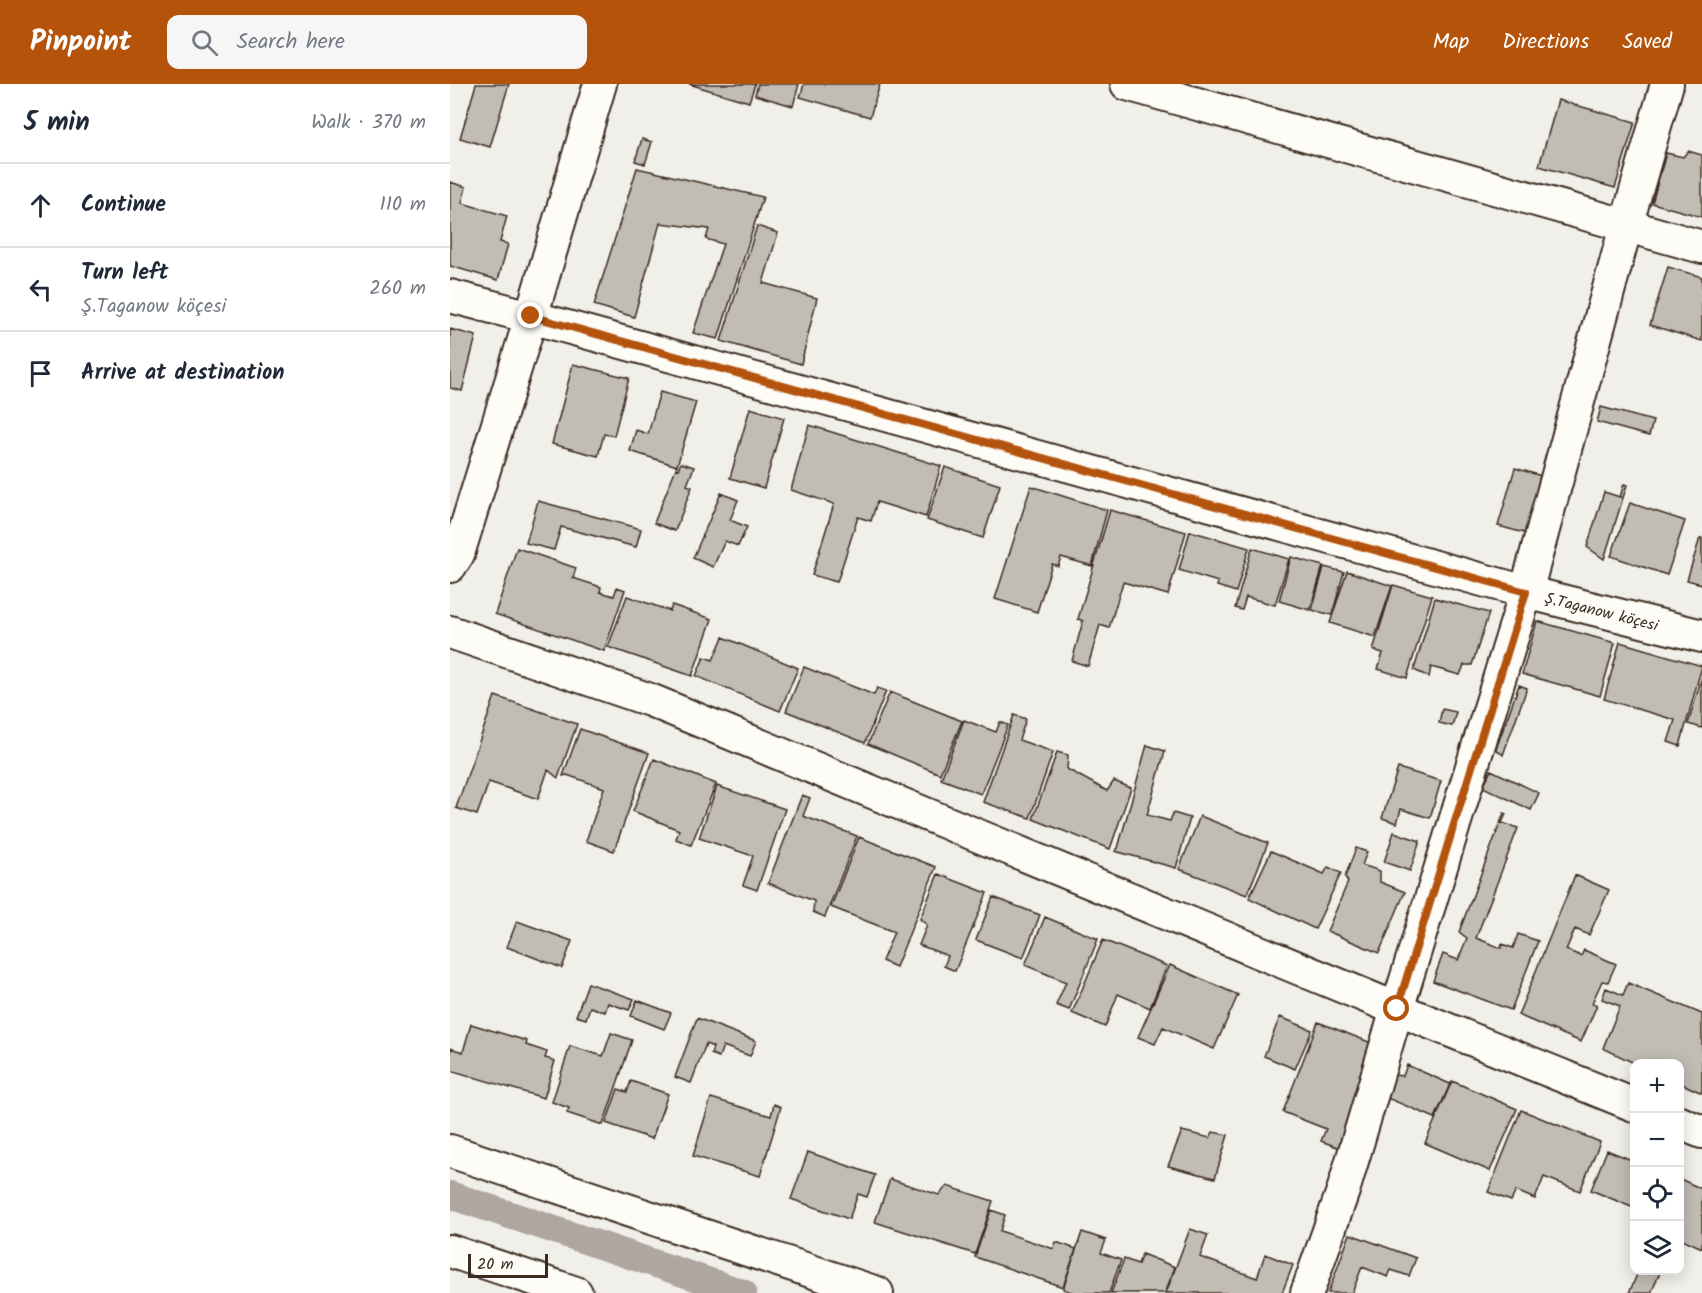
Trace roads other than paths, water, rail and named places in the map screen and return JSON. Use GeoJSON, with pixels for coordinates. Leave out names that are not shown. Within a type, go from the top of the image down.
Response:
{"type":"FeatureCollection","features":[{"type":"Feature","properties":{"kind":"street"},"geometry":{"type":"LineString","coordinates":[[450,566],[458,554],[600,84]]}},
{"type":"Feature","properties":{"kind":"street"},"geometry":{"type":"LineString","coordinates":[[1127,84],[1702,247]]}},
{"type":"Feature","properties":{"kind":"street"},"geometry":{"type":"LineString","coordinates":[[1307,1293],[1344,1188],[1526,592],[1667,84]]}},
{"type":"Feature","properties":{"kind":"street","name":"Ş.Taganow köçesi"},"geometry":{"type":"LineString","coordinates":[[450,296],[531,316],[1526,592],[1702,636]]}},
{"type":"Feature","properties":{"kind":"street"},"geometry":{"type":"LineString","coordinates":[[450,632],[650,700],[1630,1103]]}},
{"type":"Feature","properties":{"kind":"street"},"geometry":{"type":"LineString","coordinates":[[1684,1125],[1702,1132]]}},
{"type":"Feature","properties":{"kind":"street"},"geometry":{"type":"LineString","coordinates":[[450,1151],[876,1293]]}},
{"type":"Feature","properties":{"kind":"street"},"geometry":{"type":"LineString","coordinates":[[450,1251],[576,1293]]}},
{"type":"Feature","properties":{"kind":"waterway"},"geometry":{"type":"LineString","coordinates":[[450,1195],[743,1293]]}}]}
